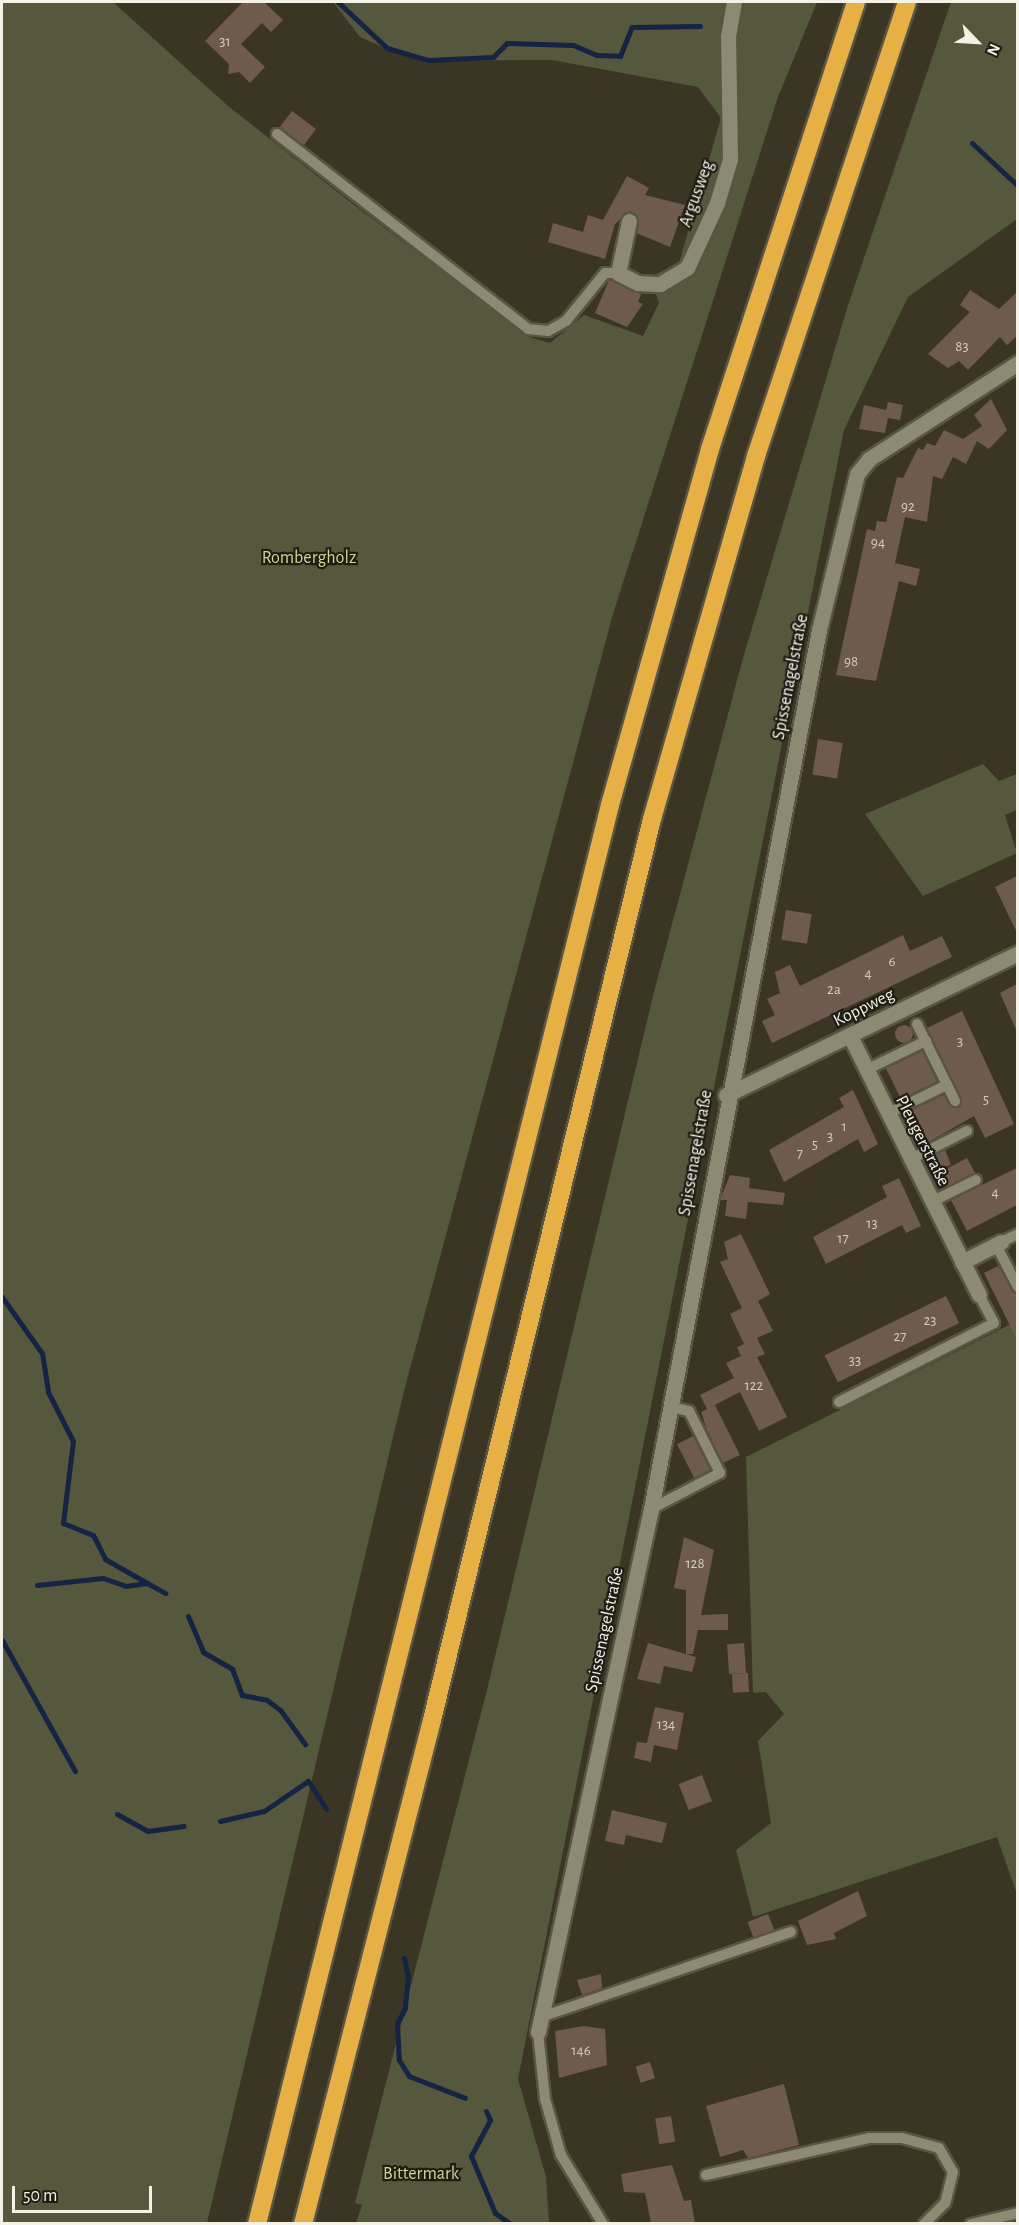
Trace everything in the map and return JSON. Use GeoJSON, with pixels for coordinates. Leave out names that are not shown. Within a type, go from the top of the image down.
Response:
{"type":"FeatureCollection","features":[{"type":"Feature","properties":{"kind":"highway"},"geometry":{"type":"LineString","coordinates":[[256,2223],[572,950],[668,595],[765,271],[856,2]]}},
{"type":"Feature","properties":{"kind":"highway"},"geometry":{"type":"LineString","coordinates":[[303,2223],[490,1477],[616,959],[691,679],[817,262],[907,2]]}},
{"type":"Feature","properties":{"kind":"street","name":"Argusweg"},"geometry":{"type":"LineString","coordinates":[[618,273],[638,283],[669,282],[687,268],[703,238],[730,159],[728,36],[734,2]]}},
{"type":"Feature","properties":{"kind":"street"},"geometry":{"type":"LineString","coordinates":[[618,273],[629,222]]}},
{"type":"Feature","properties":{"kind":"street","name":"Spissenagelstraße"},"geometry":{"type":"LineString","coordinates":[[540,2025],[651,1509],[726,1095],[819,630],[857,474],[869,459],[1017,363]]}},
{"type":"Feature","properties":{"kind":"street","name":"Koppweg"},"geometry":{"type":"LineString","coordinates":[[726,1095],[1017,953]]}},
{"type":"Feature","properties":{"kind":"street","name":"Pleugerstraße"},"geometry":{"type":"LineString","coordinates":[[850,1036],[909,1160],[979,1295]]}},
{"type":"Feature","properties":{"kind":"street"},"geometry":{"type":"LineString","coordinates":[[962,1262],[999,1244]]}},
{"type":"Feature","properties":{"kind":"lane"},"geometry":{"type":"LineString","coordinates":[[277,134],[528,329],[548,331],[566,321],[605,273],[618,273]]}},
{"type":"Feature","properties":{"kind":"lane"},"geometry":{"type":"LineString","coordinates":[[917,1024],[956,1101]]}},
{"type":"Feature","properties":{"kind":"lane"},"geometry":{"type":"LineString","coordinates":[[866,1070],[926,1041]]}},
{"type":"Feature","properties":{"kind":"lane"},"geometry":{"type":"LineString","coordinates":[[887,1114],[947,1085]]}},
{"type":"Feature","properties":{"kind":"lane"},"geometry":{"type":"LineString","coordinates":[[909,1160],[967,1131]]}},
{"type":"Feature","properties":{"kind":"lane"},"geometry":{"type":"LineString","coordinates":[[931,1203],[976,1180]]}},
{"type":"Feature","properties":{"kind":"lane"},"geometry":{"type":"LineString","coordinates":[[1017,1234],[999,1244],[1017,1287]]}},
{"type":"Feature","properties":{"kind":"lane","name":"Pleugerstraße"},"geometry":{"type":"LineString","coordinates":[[839,1402],[994,1323],[979,1295]]}},
{"type":"Feature","properties":{"kind":"lane"},"geometry":{"type":"LineString","coordinates":[[651,1509],[720,1473],[689,1411],[670,1407]]}},
{"type":"Feature","properties":{"kind":"lane"},"geometry":{"type":"LineString","coordinates":[[603,2223],[561,2155],[545,2099],[540,2025],[791,1932]]}},
{"type":"Feature","properties":{"kind":"lane"},"geometry":{"type":"LineString","coordinates":[[706,2175],[869,2138],[902,2138],[939,2148],[953,2172],[945,2203],[924,2223]]}},
{"type":"Feature","properties":{"kind":"lane"},"geometry":{"type":"LineString","coordinates":[[971,2223],[1017,2213]]}},
{"type":"Feature","properties":{"kind":"green space","name":"Rombergholz"},"geometry":{"type":"Polygon","coordinates":[[[2,2],[113,2],[228,106],[349,201],[529,337],[550,343],[584,315],[643,336],[659,303],[650,277],[679,263],[721,118],[698,87],[552,60],[427,61],[394,52],[360,37],[333,2],[817,2],[778,97],[613,614],[404,1391],[207,2223],[2,2224],[2,2]]]}},
{"type":"Feature","properties":{"kind":"green space","name":"Bittermark"},"geometry":{"type":"Polygon","coordinates":[[[951,2],[1017,2],[1017,219],[908,297],[844,430],[518,2079],[546,2177],[549,2223],[356,2223],[362,2205],[355,2203],[488,1686],[654,992],[743,658],[848,305],[951,2]]]}},
{"type":"Feature","properties":{"kind":"green space"},"geometry":{"type":"Polygon","coordinates":[[[983,764],[999,781],[1017,774],[1017,810],[1005,815],[1017,853],[923,896],[865,814],[983,764]]]}},
{"type":"Feature","properties":{"kind":"green space"},"geometry":{"type":"Polygon","coordinates":[[[1017,1321],[1017,1894],[997,1837],[753,1917],[736,1850],[771,1823],[758,1741],[784,1714],[766,1692],[753,1693],[746,1457],[1017,1321]]]}},
{"type":"Feature","properties":{"kind":"building"},"geometry":{"type":"Polygon","coordinates":[[[243,2],[264,2],[283,20],[271,32],[262,23],[241,44],[265,67],[250,83],[239,72],[228,74],[229,64],[205,41],[243,2]]]}},
{"type":"Feature","properties":{"kind":"building"},"geometry":{"type":"Polygon","coordinates":[[[292,111],[316,129],[304,145],[280,127],[292,111]]]}},
{"type":"Feature","properties":{"kind":"building"},"geometry":{"type":"Polygon","coordinates":[[[627,176],[649,188],[645,195],[685,205],[670,247],[636,233],[638,219],[630,211],[615,224],[605,259],[548,242],[553,223],[583,232],[588,215],[603,220],[627,176]]]}},
{"type":"Feature","properties":{"kind":"building"},"geometry":{"type":"Polygon","coordinates":[[[609,280],[641,294],[638,302],[643,304],[627,327],[595,313],[609,280]]]}},
{"type":"Feature","properties":{"kind":"building"},"geometry":{"type":"Polygon","coordinates":[[[970,290],[999,309],[1017,292],[1017,336],[1007,345],[1000,337],[968,370],[959,361],[948,368],[928,354],[970,312],[960,305],[970,290]]]}},
{"type":"Feature","properties":{"kind":"building"},"geometry":{"type":"Polygon","coordinates":[[[991,399],[1007,430],[989,449],[977,441],[966,464],[953,457],[942,479],[933,476],[927,522],[905,517],[895,563],[920,569],[916,586],[899,581],[876,681],[836,675],[867,529],[875,531],[877,521],[886,522],[897,477],[903,478],[918,448],[923,450],[927,443],[935,446],[944,430],[963,439],[982,426],[974,415],[991,399]]]}},
{"type":"Feature","properties":{"kind":"building"},"geometry":{"type":"Polygon","coordinates":[[[888,402],[903,405],[900,420],[888,418],[885,433],[859,429],[864,405],[886,410],[888,402]]]}},
{"type":"Feature","properties":{"kind":"building"},"geometry":{"type":"Polygon","coordinates":[[[818,739],[843,743],[837,778],[812,775],[818,739]]]}},
{"type":"Feature","properties":{"kind":"building"},"geometry":{"type":"Polygon","coordinates":[[[1017,876],[1017,933],[995,887],[1017,876]]]}},
{"type":"Feature","properties":{"kind":"building"},"geometry":{"type":"Polygon","coordinates":[[[786,910],[812,914],[807,944],[781,940],[786,910]]]}},
{"type":"Feature","properties":{"kind":"building"},"geometry":{"type":"Polygon","coordinates":[[[903,935],[910,951],[942,936],[952,957],[772,1043],[762,1021],[775,1015],[767,999],[780,993],[775,972],[790,965],[800,986],[903,935]]]}},
{"type":"Feature","properties":{"kind":"building"},"geometry":{"type":"Polygon","coordinates":[[[1017,984],[1017,1032],[1000,993],[1017,984]]]}},
{"type":"Feature","properties":{"kind":"building"},"geometry":{"type":"Polygon","coordinates":[[[962,1011],[1014,1124],[985,1138],[974,1116],[925,1144],[908,1112],[944,1095],[954,1108],[962,1101],[927,1028],[962,1011]]]}},
{"type":"Feature","properties":{"kind":"building"},"geometry":{"type":"Polygon","coordinates":[[[900,1025],[908,1025],[913,1030],[911,1041],[900,1043],[895,1038],[895,1030],[900,1025]]]}},
{"type":"Feature","properties":{"kind":"building"},"geometry":{"type":"Polygon","coordinates":[[[922,1051],[937,1082],[901,1099],[886,1069],[922,1051]]]}},
{"type":"Feature","properties":{"kind":"building"},"geometry":{"type":"Polygon","coordinates":[[[853,1090],[878,1144],[864,1152],[858,1139],[784,1182],[769,1150],[844,1107],[839,1098],[853,1090]]]}},
{"type":"Feature","properties":{"kind":"building"},"geometry":{"type":"Polygon","coordinates":[[[945,1150],[951,1165],[936,1171],[930,1156],[945,1150]]]}},
{"type":"Feature","properties":{"kind":"building"},"geometry":{"type":"Polygon","coordinates":[[[967,1158],[975,1173],[948,1187],[941,1172],[967,1158]]]}},
{"type":"Feature","properties":{"kind":"building"},"geometry":{"type":"Polygon","coordinates":[[[1017,1168],[1017,1205],[967,1231],[951,1200],[1017,1168]]]}},
{"type":"Feature","properties":{"kind":"building"},"geometry":{"type":"Polygon","coordinates":[[[730,1175],[750,1178],[749,1188],[785,1193],[783,1205],[748,1202],[746,1219],[725,1216],[727,1200],[720,1200],[730,1175]]]}},
{"type":"Feature","properties":{"kind":"building"},"geometry":{"type":"Polygon","coordinates":[[[899,1178],[921,1226],[906,1233],[902,1225],[826,1264],[813,1237],[887,1197],[882,1186],[899,1178]]]}},
{"type":"Feature","properties":{"kind":"building"},"geometry":{"type":"Polygon","coordinates":[[[741,1234],[770,1294],[758,1301],[773,1331],[757,1338],[765,1354],[757,1357],[787,1417],[759,1431],[740,1392],[707,1409],[700,1395],[734,1378],[726,1363],[741,1356],[737,1347],[744,1344],[730,1314],[742,1308],[720,1262],[728,1259],[724,1242],[741,1234]]]}},
{"type":"Feature","properties":{"kind":"building"},"geometry":{"type":"Polygon","coordinates":[[[998,1266],[1017,1294],[1017,1340],[984,1273],[998,1266]]]}},
{"type":"Feature","properties":{"kind":"building"},"geometry":{"type":"Polygon","coordinates":[[[946,1296],[959,1323],[838,1382],[825,1355],[946,1296]]]}},
{"type":"Feature","properties":{"kind":"building"},"geometry":{"type":"Polygon","coordinates":[[[715,1405],[740,1455],[723,1463],[701,1412],[715,1405]]]}},
{"type":"Feature","properties":{"kind":"building"},"geometry":{"type":"Polygon","coordinates":[[[693,1436],[710,1470],[694,1478],[677,1444],[693,1436]]]}},
{"type":"Feature","properties":{"kind":"building"},"geometry":{"type":"Polygon","coordinates":[[[684,1537],[714,1550],[701,1615],[728,1614],[728,1630],[698,1630],[693,1654],[686,1654],[686,1590],[674,1588],[684,1537]]]}},
{"type":"Feature","properties":{"kind":"building"},"geometry":{"type":"Polygon","coordinates":[[[648,1643],[696,1657],[692,1672],[664,1666],[660,1684],[637,1679],[648,1643]]]}},
{"type":"Feature","properties":{"kind":"building"},"geometry":{"type":"Polygon","coordinates":[[[744,1643],[746,1673],[729,1674],[727,1644],[744,1643]]]}},
{"type":"Feature","properties":{"kind":"building"},"geometry":{"type":"Polygon","coordinates":[[[748,1673],[749,1692],[733,1693],[732,1674],[748,1673]]]}},
{"type":"Feature","properties":{"kind":"building"},"geometry":{"type":"Polygon","coordinates":[[[655,1707],[684,1713],[677,1750],[654,1745],[651,1762],[634,1758],[637,1742],[647,1743],[655,1707]]]}},
{"type":"Feature","properties":{"kind":"building"},"geometry":{"type":"Polygon","coordinates":[[[702,1775],[712,1801],[689,1810],[679,1784],[702,1775]]]}},
{"type":"Feature","properties":{"kind":"building"},"geometry":{"type":"Polygon","coordinates":[[[612,1810],[667,1823],[662,1843],[626,1835],[624,1845],[605,1841],[612,1810]]]}},
{"type":"Feature","properties":{"kind":"building"},"geometry":{"type":"Polygon","coordinates":[[[858,1891],[867,1916],[834,1933],[836,1939],[807,1945],[798,1921],[858,1891]]]}},
{"type":"Feature","properties":{"kind":"building"},"geometry":{"type":"Polygon","coordinates":[[[768,1914],[774,1930],[754,1938],[747,1922],[768,1914]]]}},
{"type":"Feature","properties":{"kind":"building"},"geometry":{"type":"Polygon","coordinates":[[[601,1974],[602,1988],[582,1995],[577,1980],[601,1974]]]}},
{"type":"Feature","properties":{"kind":"building"},"geometry":{"type":"Polygon","coordinates":[[[584,2026],[605,2029],[607,2065],[559,2078],[555,2031],[584,2026]]]}},
{"type":"Feature","properties":{"kind":"building"},"geometry":{"type":"Polygon","coordinates":[[[650,2062],[655,2078],[641,2083],[636,2066],[650,2062]]]}},
{"type":"Feature","properties":{"kind":"building"},"geometry":{"type":"Polygon","coordinates":[[[784,2084],[799,2145],[748,2158],[743,2150],[720,2157],[706,2106],[784,2084]]]}},
{"type":"Feature","properties":{"kind":"building"},"geometry":{"type":"Polygon","coordinates":[[[671,2116],[675,2142],[659,2144],[655,2119],[671,2116]]]}},
{"type":"Feature","properties":{"kind":"building"},"geometry":{"type":"Polygon","coordinates":[[[672,2165],[684,2201],[691,2200],[695,2223],[651,2223],[645,2193],[624,2192],[621,2174],[672,2165]]]}},
{"type":"Feature","properties":{"kind":"waterway"},"geometry":{"type":"LineString","coordinates":[[338,2],[387,48],[428,60],[493,57],[507,43],[573,45],[597,55],[620,56],[632,27],[700,26]]}},
{"type":"Feature","properties":{"kind":"waterway"},"geometry":{"type":"LineString","coordinates":[[972,143],[1018,186]]}},
{"type":"Feature","properties":{"kind":"waterway"},"geometry":{"type":"LineString","coordinates":[[2,1297],[42,1353],[48,1392],[73,1441],[63,1523],[93,1535],[105,1559],[147,1583]]}},
{"type":"Feature","properties":{"kind":"waterway"},"geometry":{"type":"LineString","coordinates":[[37,1585],[103,1578],[126,1586],[147,1583],[165,1593]]}},
{"type":"Feature","properties":{"kind":"waterway"},"geometry":{"type":"LineString","coordinates":[[188,1616],[203,1652],[232,1669],[242,1695],[267,1700],[281,1711],[305,1744]]}},
{"type":"Feature","properties":{"kind":"waterway"},"geometry":{"type":"LineString","coordinates":[[2,1640],[75,1771]]}},
{"type":"Feature","properties":{"kind":"waterway"},"geometry":{"type":"LineString","coordinates":[[220,1821],[264,1811],[308,1781],[326,1809]]}},
{"type":"Feature","properties":{"kind":"waterway"},"geometry":{"type":"LineString","coordinates":[[117,1814],[148,1831],[184,1826]]}},
{"type":"Feature","properties":{"kind":"waterway"},"geometry":{"type":"LineString","coordinates":[[404,1958],[408,1977],[405,2008],[397,2024],[399,2060],[409,2076],[465,2098]]}},
{"type":"Feature","properties":{"kind":"waterway"},"geometry":{"type":"LineString","coordinates":[[486,2111],[490,2120],[471,2156],[495,2213],[511,2224]]}}]}
